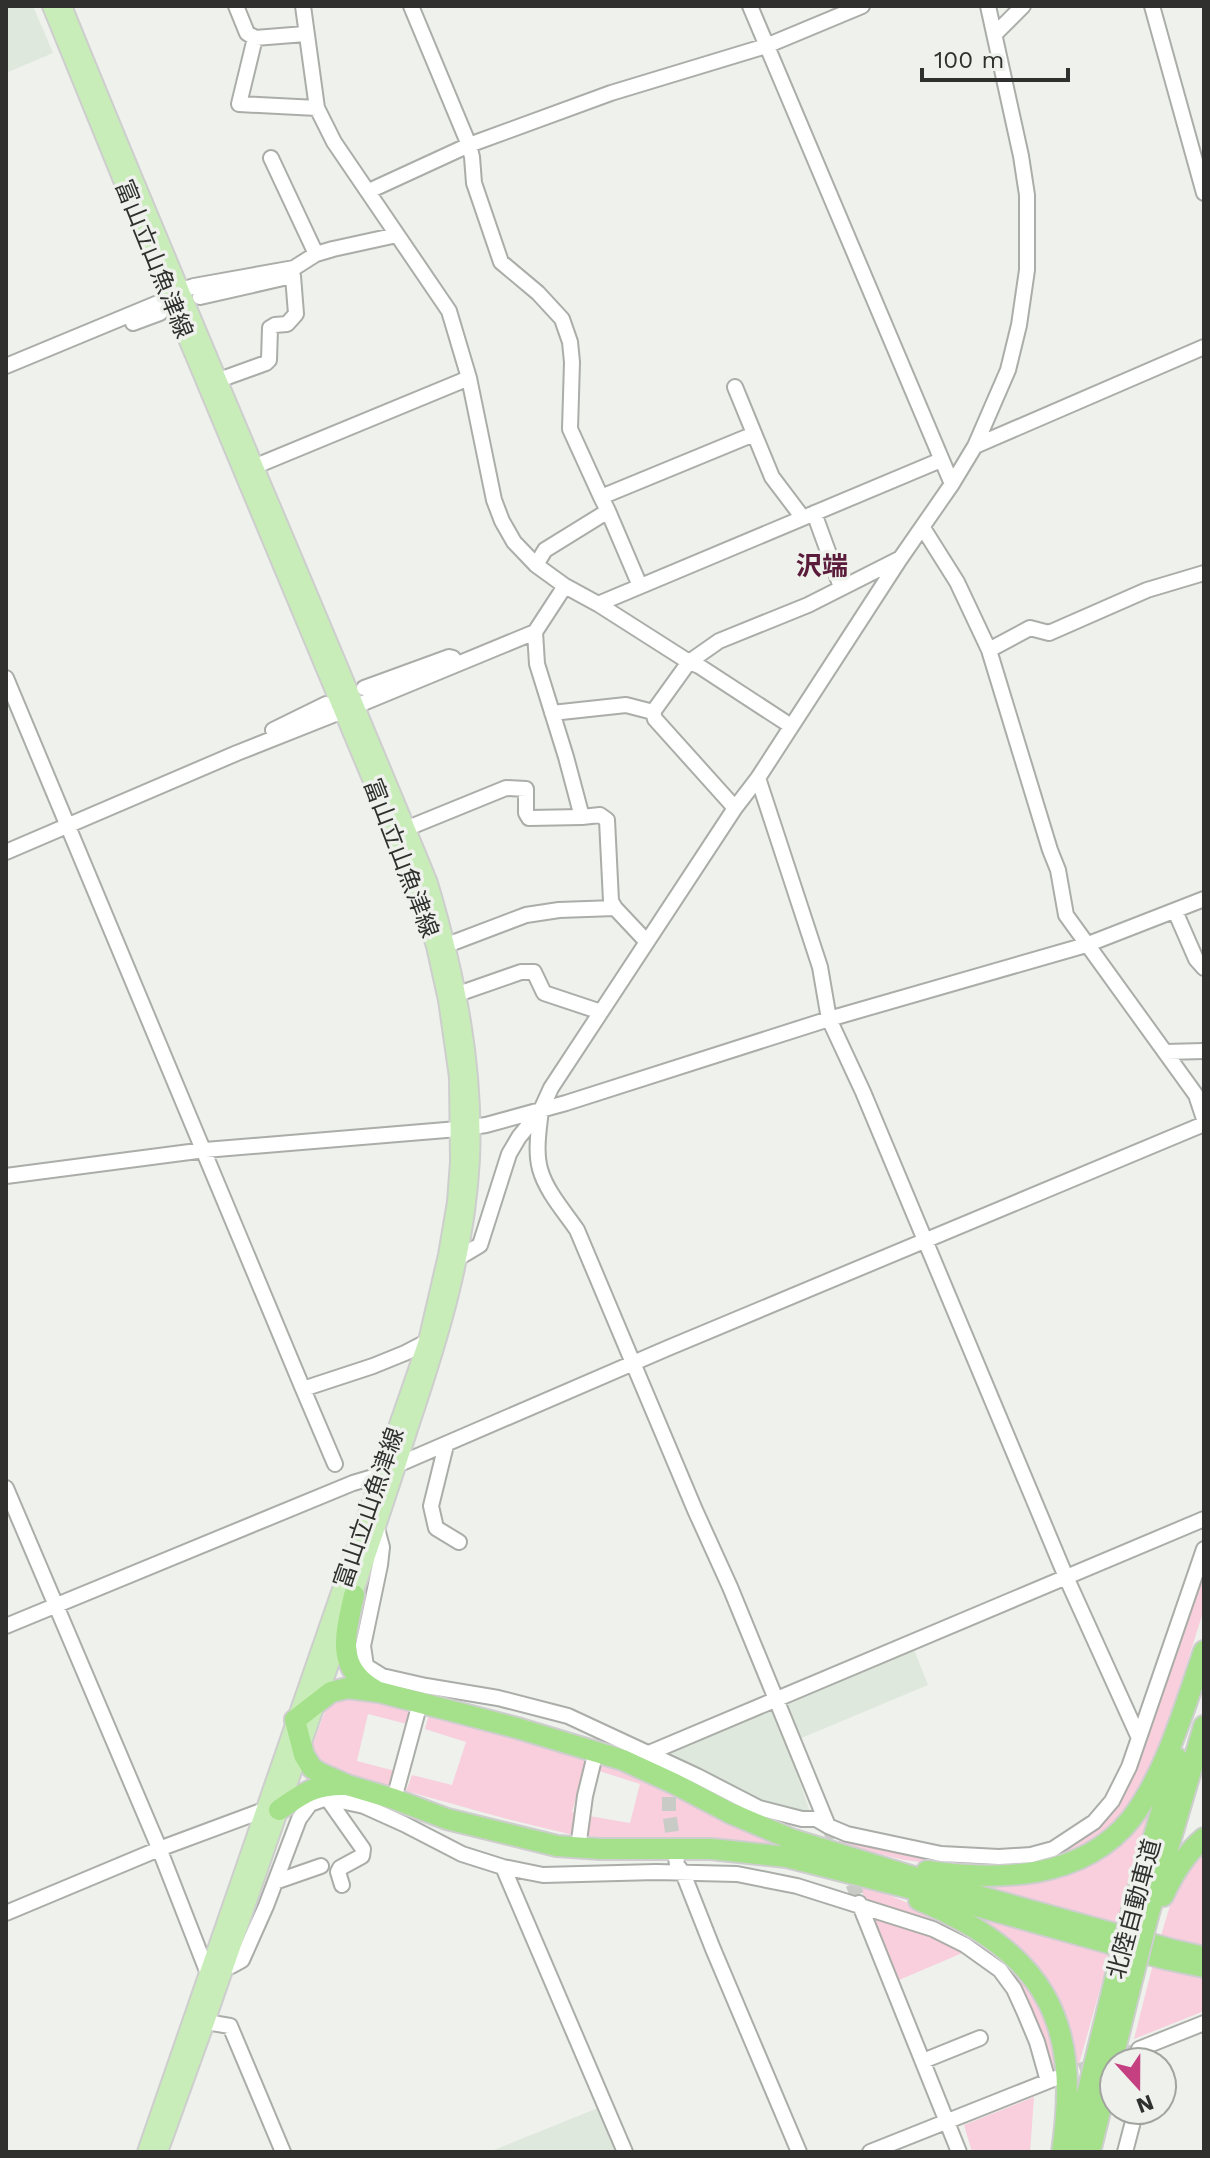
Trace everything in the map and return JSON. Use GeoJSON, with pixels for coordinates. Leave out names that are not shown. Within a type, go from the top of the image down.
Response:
{"type":"FeatureCollection","features":[{"type":"Feature","properties":{"kind":"highway"},"geometry":{"type":"LineString","coordinates":[[354,1595],[345,1645],[347,1660],[357,1677],[379,1692]]}},
{"type":"Feature","properties":{"kind":"highway"},"geometry":{"type":"LineString","coordinates":[[1062,2152],[1068,2098],[1065,2054],[1047,1999],[1025,1967],[994,1940],[954,1916],[844,1864],[759,1827],[647,1770],[596,1751],[359,1689],[331,1692],[295,1720],[304,1755],[312,1768],[328,1778],[447,1819],[533,1841],[578,1848],[737,1850],[844,1864],[984,1876],[1065,1865],[1084,1857],[1116,1834],[1144,1800],[1157,1776],[1204,1651]]}},
{"type":"Feature","properties":{"kind":"highway","name":"北陸自動車道"},"geometry":{"type":"LineString","coordinates":[[1073,2152],[1129,1975],[1204,1669]]}},
{"type":"Feature","properties":{"kind":"highway","name":"北陸自動車道"},"geometry":{"type":"LineString","coordinates":[[1145,1916],[1204,1726]]}},
{"type":"Feature","properties":{"kind":"highway"},"geometry":{"type":"LineString","coordinates":[[271,1810],[318,1786],[347,1785]]}},
{"type":"Feature","properties":{"kind":"highway"},"geometry":{"type":"LineString","coordinates":[[1145,1916],[1189,1852],[1204,1838]]}},
{"type":"Feature","properties":{"kind":"highway"},"geometry":{"type":"LineString","coordinates":[[844,1864],[946,1887],[1204,1957]]}},
{"type":"Feature","properties":{"kind":"highway"},"geometry":{"type":"LineString","coordinates":[[844,1864],[941,1896],[1204,1967]]}},
{"type":"Feature","properties":{"kind":"highway"},"geometry":{"type":"LineString","coordinates":[[1119,2046],[1129,1975]]}},
{"type":"Feature","properties":{"kind":"highway","name":"北陸自動車道"},"geometry":{"type":"LineString","coordinates":[[1091,2152],[1129,1975]]}},
{"type":"Feature","properties":{"kind":"highway"},"geometry":{"type":"LineString","coordinates":[[1091,2152],[1098,2126]]}},
{"type":"Feature","properties":{"kind":"main road","name":"富山立山魚津線"},"geometry":{"type":"LineString","coordinates":[[51,6],[176,294],[400,832],[435,946],[447,1000],[465,1128],[434,1338],[380,1475],[295,1720],[271,1810],[146,2152]]}},
{"type":"Feature","properties":{"kind":"main road","name":"富山立山魚津線"},"geometry":{"type":"LineString","coordinates":[[63,6],[176,294],[219,380],[256,466],[349,709]]}},
{"type":"Feature","properties":{"kind":"main road","name":"富山立山魚津線"},"geometry":{"type":"LineString","coordinates":[[271,1810],[302,1745],[397,1465],[460,1257],[468,1200],[465,1128],[468,1065],[458,994],[429,883],[400,832]]}},
{"type":"Feature","properties":{"kind":"main road","name":"富山立山魚津線"},"geometry":{"type":"LineString","coordinates":[[159,2152],[206,2022],[215,1970]]}},
{"type":"Feature","properties":{"kind":"street"},"geometry":{"type":"LineString","coordinates":[[236,6],[247,33],[255,38],[305,34]]}},
{"type":"Feature","properties":{"kind":"street"},"geometry":{"type":"LineString","coordinates":[[303,6],[317,108],[334,142],[449,311],[469,378],[494,500],[514,542],[536,565],[565,586],[791,726]]}},
{"type":"Feature","properties":{"kind":"street"},"geometry":{"type":"LineString","coordinates":[[411,6],[469,145],[474,183],[501,262],[538,293],[562,319],[570,342],[572,362],[570,429],[640,586]]}},
{"type":"Feature","properties":{"kind":"street"},"geometry":{"type":"LineString","coordinates":[[750,6],[952,484]]}},
{"type":"Feature","properties":{"kind":"street"},"geometry":{"type":"LineString","coordinates":[[369,191],[469,145],[611,93],[766,46],[862,6]]}},
{"type":"Feature","properties":{"kind":"street"},"geometry":{"type":"LineString","coordinates":[[460,1257],[480,1245],[509,1154],[519,1137],[541,1110],[551,1088],[952,484],[975,446],[1008,370],[1019,325],[1027,270],[1027,195],[988,6]]}},
{"type":"Feature","properties":{"kind":"street"},"geometry":{"type":"LineString","coordinates":[[995,34],[1023,6]]}},
{"type":"Feature","properties":{"kind":"street"},"geometry":{"type":"LineString","coordinates":[[1152,6],[1204,193]]}},
{"type":"Feature","properties":{"kind":"street"},"geometry":{"type":"LineString","coordinates":[[255,38],[239,104],[317,108]]}},
{"type":"Feature","properties":{"kind":"street"},"geometry":{"type":"LineString","coordinates":[[271,158],[316,254]]}},
{"type":"Feature","properties":{"kind":"street"},"geometry":{"type":"LineString","coordinates":[[200,297],[287,279],[316,254],[397,235]]}},
{"type":"Feature","properties":{"kind":"street"},"geometry":{"type":"LineString","coordinates":[[6,366],[194,286],[294,272]]}},
{"type":"Feature","properties":{"kind":"street"},"geometry":{"type":"LineString","coordinates":[[219,380],[269,360],[270,328],[287,324],[296,314],[294,272]]}},
{"type":"Feature","properties":{"kind":"street"},"geometry":{"type":"LineString","coordinates":[[55,345],[63,350],[160,313]]}},
{"type":"Feature","properties":{"kind":"street"},"geometry":{"type":"LineString","coordinates":[[975,446],[1204,347]]}},
{"type":"Feature","properties":{"kind":"street"},"geometry":{"type":"LineString","coordinates":[[256,466],[469,378]]}},
{"type":"Feature","properties":{"kind":"street"},"geometry":{"type":"LineString","coordinates":[[735,387],[772,477],[808,516],[841,587]]}},
{"type":"Feature","properties":{"kind":"street"},"geometry":{"type":"LineString","coordinates":[[536,565],[545,550],[604,504],[754,434]]}},
{"type":"Feature","properties":{"kind":"street"},"geometry":{"type":"LineString","coordinates":[[598,604],[941,460]]}},
{"type":"Feature","properties":{"kind":"street"},"geometry":{"type":"LineString","coordinates":[[397,1465],[1204,1121],[1196,1095],[1066,915],[1058,870],[989,650],[957,582],[923,528]]}},
{"type":"Feature","properties":{"kind":"street"},"geometry":{"type":"LineString","coordinates":[[653,712],[689,662],[719,641],[808,605],[900,559]]}},
{"type":"Feature","properties":{"kind":"street"},"geometry":{"type":"LineString","coordinates":[[989,650],[1030,628],[1049,633],[1147,590],[1204,573]]}},
{"type":"Feature","properties":{"kind":"street"},"geometry":{"type":"LineString","coordinates":[[6,852],[237,753],[535,632],[565,586]]}},
{"type":"Feature","properties":{"kind":"street"},"geometry":{"type":"LineString","coordinates":[[535,632],[537,664],[582,817]]}},
{"type":"Feature","properties":{"kind":"street"},"geometry":{"type":"LineString","coordinates":[[364,688],[449,657],[461,662]]}},
{"type":"Feature","properties":{"kind":"street"},"geometry":{"type":"LineString","coordinates":[[6,678],[335,1464]]}},
{"type":"Feature","properties":{"kind":"street"},"geometry":{"type":"LineString","coordinates":[[237,753],[244,744],[326,704]]}},
{"type":"Feature","properties":{"kind":"street"},"geometry":{"type":"LineString","coordinates":[[552,713],[626,705],[653,712]]}},
{"type":"Feature","properties":{"kind":"street"},"geometry":{"type":"LineString","coordinates":[[653,712],[655,719],[735,808]]}},
{"type":"Feature","properties":{"kind":"street"},"geometry":{"type":"LineString","coordinates":[[758,778],[820,967],[829,1019],[863,1092],[1066,1577],[1139,1738]]}},
{"type":"Feature","properties":{"kind":"street"},"geometry":{"type":"LineString","coordinates":[[400,832],[506,788],[526,789],[526,813],[529,818],[600,815],[607,820],[611,901],[647,942]]}},
{"type":"Feature","properties":{"kind":"street"},"geometry":{"type":"LineString","coordinates":[[6,1176],[205,1150],[465,1128],[541,1110],[829,1019],[1086,945],[1204,899]]}},
{"type":"Feature","properties":{"kind":"street"},"geometry":{"type":"LineString","coordinates":[[447,945],[526,915],[615,908]]}},
{"type":"Feature","properties":{"kind":"street"},"geometry":{"type":"LineString","coordinates":[[1175,911],[1196,959],[1204,968]]}},
{"type":"Feature","properties":{"kind":"street"},"geometry":{"type":"LineString","coordinates":[[458,994],[521,972],[534,972],[544,993],[601,1012]]}},
{"type":"Feature","properties":{"kind":"street"},"geometry":{"type":"LineString","coordinates":[[1165,1052],[1204,1051]]}},
{"type":"Feature","properties":{"kind":"street"},"geometry":{"type":"LineString","coordinates":[[541,1110],[539,1165],[543,1177],[577,1230],[828,1826]]}},
{"type":"Feature","properties":{"kind":"street"},"geometry":{"type":"LineString","coordinates":[[303,1389],[373,1366],[434,1338]]}},
{"type":"Feature","properties":{"kind":"street"},"geometry":{"type":"LineString","coordinates":[[446,1445],[431,1506],[436,1528],[459,1542]]}},
{"type":"Feature","properties":{"kind":"street"},"geometry":{"type":"LineString","coordinates":[[6,1626],[353,1483],[380,1475]]}},
{"type":"Feature","properties":{"kind":"street"},"geometry":{"type":"LineString","coordinates":[[6,1488],[159,1849],[215,1970],[242,1960],[299,1819],[310,1804],[327,1798],[364,1806],[462,1854],[543,1875],[656,1872],[737,1874],[859,1900],[933,1929],[965,1945],[1000,1970],[1014,1989],[1052,2080],[870,2152]]}},
{"type":"Feature","properties":{"kind":"street"},"geometry":{"type":"LineString","coordinates":[[649,1753],[1204,1519]]}},
{"type":"Feature","properties":{"kind":"street"},"geometry":{"type":"LineString","coordinates":[[376,1524],[382,1547],[363,1646],[366,1666],[382,1676],[498,1698],[568,1716],[759,1808],[802,1819],[816,1819],[847,1834],[941,1854],[999,1857],[1031,1855],[1053,1849],[1094,1822],[1112,1801],[1129,1767],[1204,1549]]}},
{"type":"Feature","properties":{"kind":"street"},"geometry":{"type":"LineString","coordinates":[[394,1799],[420,1703]]}},
{"type":"Feature","properties":{"kind":"street"},"geometry":{"type":"LineString","coordinates":[[578,1848],[585,1796],[596,1751]]}},
{"type":"Feature","properties":{"kind":"street"},"geometry":{"type":"LineString","coordinates":[[327,1798],[363,1849],[362,1856],[340,1868],[338,1872],[342,1885]]}},
{"type":"Feature","properties":{"kind":"street"},"geometry":{"type":"LineString","coordinates":[[6,1913],[159,1849],[271,1810]]}},
{"type":"Feature","properties":{"kind":"street"},"geometry":{"type":"LineString","coordinates":[[676,1857],[799,2152]]}},
{"type":"Feature","properties":{"kind":"street"},"geometry":{"type":"LineString","coordinates":[[275,1882],[321,1866]]}},
{"type":"Feature","properties":{"kind":"street"},"geometry":{"type":"LineString","coordinates":[[503,1867],[625,2152]]}},
{"type":"Feature","properties":{"kind":"street"},"geometry":{"type":"LineString","coordinates":[[859,1900],[959,2152]]}},
{"type":"Feature","properties":{"kind":"street"},"geometry":{"type":"LineString","coordinates":[[206,2022],[230,2026],[283,2152]]}},
{"type":"Feature","properties":{"kind":"street"},"geometry":{"type":"LineString","coordinates":[[1146,2046],[1204,2023]]}},
{"type":"Feature","properties":{"kind":"street"},"geometry":{"type":"LineString","coordinates":[[923,2061],[980,2038]]}},
{"type":"Feature","properties":{"kind":"street"},"geometry":{"type":"LineString","coordinates":[[1125,2152],[1132,2126]]}},
{"type":"Feature","properties":{"kind":"shaded area"},"geometry":{"type":"Polygon","coordinates":[[[6,6],[33,6],[53,53],[6,73],[6,6]]]}},
{"type":"Feature","properties":{"kind":"shaded area"},"geometry":{"type":"Polygon","coordinates":[[[1204,1556],[1204,1609],[1163,1739],[1143,1786],[1130,1807],[1108,1830],[1086,1846],[1063,1857],[1025,1866],[958,1867],[904,1860],[839,1842],[841,1836],[926,1855],[1038,1852],[1103,1819],[1204,1556]]]}},
{"type":"Feature","properties":{"kind":"shaded area"},"geometry":{"type":"Polygon","coordinates":[[[913,1647],[928,1685],[787,1744],[811,1815],[763,1806],[660,1752],[913,1647]]]}},
{"type":"Feature","properties":{"kind":"shaded area"},"geometry":{"type":"Polygon","coordinates":[[[342,1692],[410,1707],[407,1724],[368,1714],[357,1761],[395,1771],[391,1786],[336,1772],[310,1752],[328,1703],[342,1692]]]}},
{"type":"Feature","properties":{"kind":"shaded area"},"geometry":{"type":"Polygon","coordinates":[[[429,1714],[588,1755],[572,1812],[576,1813],[573,1835],[406,1791],[412,1775],[452,1785],[466,1742],[425,1729],[429,1714]]]}},
{"type":"Feature","properties":{"kind":"shaded area"},"geometry":{"type":"Polygon","coordinates":[[[601,1761],[636,1773],[790,1846],[697,1838],[634,1840],[587,1836],[589,1816],[630,1823],[640,1784],[596,1770],[601,1761]]]}},
{"type":"Feature","properties":{"kind":"shaded area"},"geometry":{"type":"Polygon","coordinates":[[[1153,1798],[1116,1927],[953,1882],[1044,1876],[1153,1798]]]}},
{"type":"Feature","properties":{"kind":"shaded area"},"geometry":{"type":"Polygon","coordinates":[[[1204,1845],[1204,1949],[1160,1939],[1177,1882],[1204,1845]]]}},
{"type":"Feature","properties":{"kind":"shaded area"},"geometry":{"type":"Polygon","coordinates":[[[859,1886],[882,1892],[936,1915],[1007,1958],[1044,2009],[1059,2068],[1047,2070],[1001,1967],[868,1904],[859,1886]]]}},
{"type":"Feature","properties":{"kind":"shaded area"},"geometry":{"type":"Polygon","coordinates":[[[942,1902],[1111,1950],[1076,2075],[1051,1993],[942,1902]]]}},
{"type":"Feature","properties":{"kind":"shaded area"},"geometry":{"type":"Polygon","coordinates":[[[868,1912],[938,1935],[967,1951],[899,1980],[868,1912]]]}},
{"type":"Feature","properties":{"kind":"shaded area"},"geometry":{"type":"Polygon","coordinates":[[[1153,1964],[1204,1975],[1204,2011],[1134,2039],[1153,1964]]]}},
{"type":"Feature","properties":{"kind":"shaded area"},"geometry":{"type":"Polygon","coordinates":[[[1034,2097],[1030,2152],[972,2152],[964,2125],[1034,2097]]]}},
{"type":"Feature","properties":{"kind":"shaded area"},"geometry":{"type":"Polygon","coordinates":[[[598,2108],[616,2152],[489,2152],[598,2108]]]}},
{"type":"Feature","properties":{"kind":"tunnel"},"geometry":{"type":"LineString","coordinates":[[669,1776],[669,1812],[676,1857]]}},
{"type":"Feature","properties":{"kind":"tunnel"},"geometry":{"type":"LineString","coordinates":[[828,1826],[857,1895]]}},
{"type":"Feature","properties":{"kind":"tunnel"},"geometry":{"type":"LineString","coordinates":[[1060,2077],[1098,2064]]}},
{"type":"Feature","properties":{"kind":"district","name":"沢端"},"geometry":{"type":"Point","coordinates":[822,566]}}]}
